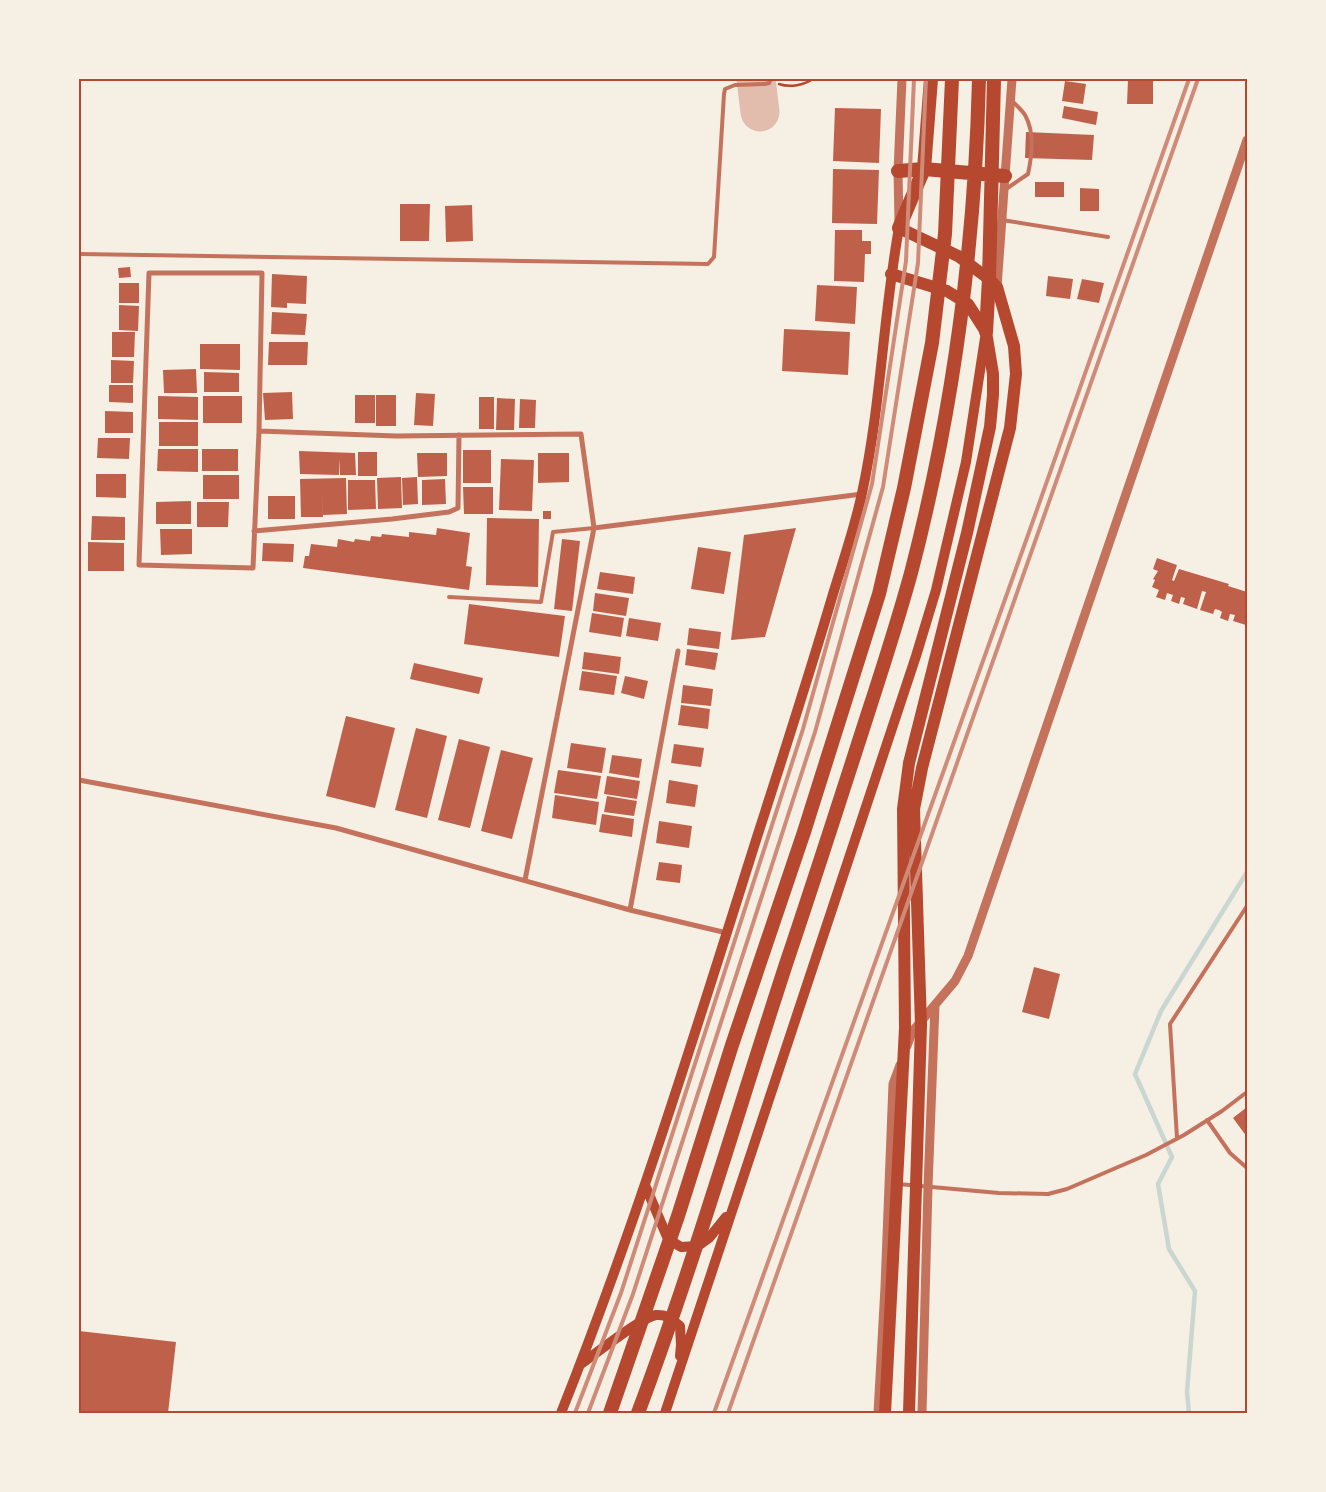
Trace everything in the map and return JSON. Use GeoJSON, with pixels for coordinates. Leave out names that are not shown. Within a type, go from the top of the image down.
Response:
{"type":"FeatureCollection","features":[{"type":"Feature","properties":{"kind":"highway"},"geometry":{"type":"LineString","coordinates":[[899,228],[924,169],[931,79]]}},
{"type":"Feature","properties":{"kind":"highway"},"geometry":{"type":"LineString","coordinates":[[610,1413],[678,1216],[732,1045],[804,832],[878,594],[904,488],[932,343],[946,234],[952,79]]}},
{"type":"Feature","properties":{"kind":"highway"},"geometry":{"type":"LineString","coordinates":[[638,1413],[671,1326],[738,1112],[861,736],[911,573],[936,463],[958,339],[971,236],[977,150],[979,79]]}},
{"type":"Feature","properties":{"kind":"highway"},"geometry":{"type":"LineString","coordinates":[[986,332],[993,284],[1000,181],[994,79]]}},
{"type":"Feature","properties":{"kind":"highway"},"geometry":{"type":"LineString","coordinates":[[898,171],[924,169],[1000,181]]}},
{"type":"Feature","properties":{"kind":"main road"},"geometry":{"type":"LineString","coordinates":[[561,1413],[581,1364],[645,1185],[815,655],[862,494],[879,392],[891,274],[899,228],[958,256],[993,284],[1014,346],[1016,374],[1010,428],[922,768],[914,809],[921,1025],[909,1413]]}},
{"type":"Feature","properties":{"kind":"main road"},"geometry":{"type":"LineString","coordinates":[[884,1413],[905,1028],[903,809],[909,763],[967,533],[990,427],[994,374],[986,332],[968,304],[947,291],[891,274]]}},
{"type":"Feature","properties":{"kind":"main road"},"geometry":{"type":"LineString","coordinates":[[664,1413],[913,666],[933,600],[966,462],[986,332]]}},
{"type":"Feature","properties":{"kind":"main road"},"geometry":{"type":"LineString","coordinates":[[645,1185],[668,1239],[682,1247],[698,1246],[710,1238],[730,1212]]}},
{"type":"Feature","properties":{"kind":"main road"},"geometry":{"type":"LineString","coordinates":[[581,1364],[636,1325],[658,1315],[669,1317],[680,1326],[681,1345],[678,1375]]}},
{"type":"Feature","properties":{"kind":"street"},"geometry":{"type":"LineString","coordinates":[[899,228],[898,171],[902,79]]}},
{"type":"Feature","properties":{"kind":"street"},"geometry":{"type":"LineString","coordinates":[[993,284],[1002,220],[1000,181],[1012,79]]}},
{"type":"Feature","properties":{"kind":"street"},"geometry":{"type":"LineString","coordinates":[[878,1413],[890,1183],[893,1084],[912,1032],[956,981],[968,956],[1247,140]]}},
{"type":"Feature","properties":{"kind":"street"},"geometry":{"type":"LineString","coordinates":[[149,273],[262,273],[259,431],[253,568],[139,565],[149,273]]}},
{"type":"Feature","properties":{"kind":"street"},"geometry":{"type":"LineString","coordinates":[[259,431],[396,436],[581,434],[594,528],[525,880]]}},
{"type":"Feature","properties":{"kind":"street"},"geometry":{"type":"LineString","coordinates":[[254,531],[392,519],[449,512],[458,508],[459,435]]}},
{"type":"Feature","properties":{"kind":"street"},"geometry":{"type":"LineString","coordinates":[[594,528],[862,494]]}},
{"type":"Feature","properties":{"kind":"street"},"geometry":{"type":"LineString","coordinates":[[630,910],[678,651]]}},
{"type":"Feature","properties":{"kind":"street"},"geometry":{"type":"LineString","coordinates":[[79,780],[336,828],[630,910],[727,933]]}},
{"type":"Feature","properties":{"kind":"street"},"geometry":{"type":"LineString","coordinates":[[922,1413],[935,1005]]}},
{"type":"Feature","properties":{"kind":"lane"},"geometry":{"type":"LineString","coordinates":[[79,254],[708,264],[714,256],[725,89],[730,86],[765,84],[771,80]]}},
{"type":"Feature","properties":{"kind":"lane"},"geometry":{"type":"LineString","coordinates":[[1000,181],[1028,174],[1031,156],[1032,136],[1025,115],[1010,99]]}},
{"type":"Feature","properties":{"kind":"lane"},"geometry":{"type":"LineString","coordinates":[[1002,220],[1108,237]]}},
{"type":"Feature","properties":{"kind":"lane"},"geometry":{"type":"LineString","coordinates":[[449,597],[541,602],[553,532],[594,528]]}},
{"type":"Feature","properties":{"kind":"lane"},"geometry":{"type":"LineString","coordinates":[[1177,1138],[1170,1024],[1247,906]]}},
{"type":"Feature","properties":{"kind":"lane"},"geometry":{"type":"LineString","coordinates":[[890,1183],[999,1193],[1048,1194],[1067,1189],[1146,1155],[1207,1120],[1247,1092]]}},
{"type":"Feature","properties":{"kind":"lane"},"geometry":{"type":"LineString","coordinates":[[1207,1120],[1230,1153],[1247,1168]]}},
{"type":"Feature","properties":{"kind":"path"},"geometry":{"type":"LineString","coordinates":[[771,80],[786,86],[807,83],[813,79]]}},
{"type":"Feature","properties":{"kind":"building"},"geometry":{"type":"Polygon","coordinates":[[[1128,79],[1153,79],[1153,104],[1127,104],[1128,79]]]}},
{"type":"Feature","properties":{"kind":"building"},"geometry":{"type":"Polygon","coordinates":[[[1065,81],[1086,84],[1083,104],[1062,101],[1065,81]]]}},
{"type":"Feature","properties":{"kind":"building"},"geometry":{"type":"Polygon","coordinates":[[[1064,106],[1098,112],[1096,125],[1062,118],[1064,106]]]}},
{"type":"Feature","properties":{"kind":"building"},"geometry":{"type":"Polygon","coordinates":[[[835,108],[881,109],[879,163],[833,161],[835,108]]]}},
{"type":"Feature","properties":{"kind":"building"},"geometry":{"type":"Polygon","coordinates":[[[1026,132],[1094,135],[1092,160],[1025,158],[1026,132]]]}},
{"type":"Feature","properties":{"kind":"building"},"geometry":{"type":"Polygon","coordinates":[[[833,169],[879,170],[877,224],[832,223],[833,169]]]}},
{"type":"Feature","properties":{"kind":"building"},"geometry":{"type":"Polygon","coordinates":[[[1035,182],[1064,182],[1064,197],[1035,197],[1035,182]]]}},
{"type":"Feature","properties":{"kind":"building"},"geometry":{"type":"Polygon","coordinates":[[[1080,188],[1099,189],[1099,211],[1080,211],[1080,188]]]}},
{"type":"Feature","properties":{"kind":"building"},"geometry":{"type":"Polygon","coordinates":[[[400,204],[430,204],[429,241],[400,241],[400,204]]]}},
{"type":"Feature","properties":{"kind":"building"},"geometry":{"type":"Polygon","coordinates":[[[472,205],[473,241],[446,242],[445,206],[472,205]]]}},
{"type":"Feature","properties":{"kind":"building"},"geometry":{"type":"Polygon","coordinates":[[[835,230],[862,230],[862,241],[871,241],[871,254],[865,254],[864,282],[834,281],[835,230]]]}},
{"type":"Feature","properties":{"kind":"building"},"geometry":{"type":"Polygon","coordinates":[[[130,267],[131,277],[119,278],[118,268],[130,267]]]}},
{"type":"Feature","properties":{"kind":"building"},"geometry":{"type":"Polygon","coordinates":[[[272,274],[307,276],[306,304],[287,303],[287,308],[271,307],[272,274]]]}},
{"type":"Feature","properties":{"kind":"building"},"geometry":{"type":"Polygon","coordinates":[[[1048,276],[1073,279],[1070,299],[1046,296],[1048,276]]]}},
{"type":"Feature","properties":{"kind":"building"},"geometry":{"type":"Polygon","coordinates":[[[1082,279],[1104,283],[1099,303],[1077,299],[1082,279]]]}},
{"type":"Feature","properties":{"kind":"building"},"geometry":{"type":"Polygon","coordinates":[[[119,283],[139,283],[139,303],[119,303],[119,283]]]}},
{"type":"Feature","properties":{"kind":"building"},"geometry":{"type":"Polygon","coordinates":[[[817,285],[857,287],[855,324],[815,321],[817,285]]]}},
{"type":"Feature","properties":{"kind":"building"},"geometry":{"type":"Polygon","coordinates":[[[119,305],[139,306],[138,331],[119,330],[119,305]]]}},
{"type":"Feature","properties":{"kind":"building"},"geometry":{"type":"Polygon","coordinates":[[[272,312],[307,314],[305,335],[271,334],[272,312]]]}},
{"type":"Feature","properties":{"kind":"building"},"geometry":{"type":"Polygon","coordinates":[[[784,329],[850,332],[848,375],[782,371],[784,329]]]}},
{"type":"Feature","properties":{"kind":"building"},"geometry":{"type":"Polygon","coordinates":[[[112,332],[135,332],[134,357],[112,357],[112,332]]]}},
{"type":"Feature","properties":{"kind":"building"},"geometry":{"type":"Polygon","coordinates":[[[269,342],[308,342],[307,365],[268,365],[269,342]]]}},
{"type":"Feature","properties":{"kind":"building"},"geometry":{"type":"Polygon","coordinates":[[[200,344],[240,344],[240,370],[200,369],[200,344]]]}},
{"type":"Feature","properties":{"kind":"building"},"geometry":{"type":"Polygon","coordinates":[[[111,360],[134,361],[133,383],[111,383],[111,360]]]}},
{"type":"Feature","properties":{"kind":"building"},"geometry":{"type":"Polygon","coordinates":[[[196,369],[197,393],[164,393],[163,370],[196,369]]]}},
{"type":"Feature","properties":{"kind":"building"},"geometry":{"type":"Polygon","coordinates":[[[204,372],[239,373],[239,392],[204,392],[204,372]]]}},
{"type":"Feature","properties":{"kind":"building"},"geometry":{"type":"Polygon","coordinates":[[[109,385],[133,385],[133,403],[109,402],[109,385]]]}},
{"type":"Feature","properties":{"kind":"building"},"geometry":{"type":"Polygon","coordinates":[[[292,392],[293,419],[265,420],[263,393],[292,392]]]}},
{"type":"Feature","properties":{"kind":"building"},"geometry":{"type":"Polygon","coordinates":[[[416,393],[435,394],[433,426],[414,425],[416,393]]]}},
{"type":"Feature","properties":{"kind":"building"},"geometry":{"type":"Polygon","coordinates":[[[355,395],[375,395],[375,423],[355,423],[355,395]]]}},
{"type":"Feature","properties":{"kind":"building"},"geometry":{"type":"Polygon","coordinates":[[[376,395],[396,395],[396,426],[376,426],[376,395]]]}},
{"type":"Feature","properties":{"kind":"building"},"geometry":{"type":"Polygon","coordinates":[[[158,396],[198,397],[198,420],[158,419],[158,396]]]}},
{"type":"Feature","properties":{"kind":"building"},"geometry":{"type":"Polygon","coordinates":[[[203,396],[242,396],[242,423],[203,423],[203,396]]]}},
{"type":"Feature","properties":{"kind":"building"},"geometry":{"type":"Polygon","coordinates":[[[479,397],[494,397],[494,429],[479,429],[479,397]]]}},
{"type":"Feature","properties":{"kind":"building"},"geometry":{"type":"Polygon","coordinates":[[[497,398],[515,399],[514,430],[496,430],[497,398]]]}},
{"type":"Feature","properties":{"kind":"building"},"geometry":{"type":"Polygon","coordinates":[[[520,399],[536,400],[535,428],[519,428],[520,399]]]}},
{"type":"Feature","properties":{"kind":"building"},"geometry":{"type":"Polygon","coordinates":[[[105,411],[133,412],[133,433],[105,433],[105,411]]]}},
{"type":"Feature","properties":{"kind":"building"},"geometry":{"type":"Polygon","coordinates":[[[159,422],[198,422],[198,446],[159,446],[159,422]]]}},
{"type":"Feature","properties":{"kind":"building"},"geometry":{"type":"Polygon","coordinates":[[[98,438],[130,438],[129,459],[97,458],[98,438]]]}},
{"type":"Feature","properties":{"kind":"building"},"geometry":{"type":"Polygon","coordinates":[[[158,449],[198,449],[198,472],[157,471],[158,449]]]}},
{"type":"Feature","properties":{"kind":"building"},"geometry":{"type":"Polygon","coordinates":[[[202,449],[238,449],[238,471],[202,471],[202,449]]]}},
{"type":"Feature","properties":{"kind":"building"},"geometry":{"type":"Polygon","coordinates":[[[463,450],[491,450],[491,483],[463,483],[463,450]]]}},
{"type":"Feature","properties":{"kind":"building"},"geometry":{"type":"Polygon","coordinates":[[[299,451],[355,453],[356,475],[340,475],[339,459],[339,475],[300,474],[299,451]]]}},
{"type":"Feature","properties":{"kind":"building"},"geometry":{"type":"Polygon","coordinates":[[[358,452],[377,452],[377,476],[358,476],[358,452]]]}},
{"type":"Feature","properties":{"kind":"building"},"geometry":{"type":"Polygon","coordinates":[[[417,453],[447,453],[447,476],[418,477],[417,453]]]}},
{"type":"Feature","properties":{"kind":"building"},"geometry":{"type":"Polygon","coordinates":[[[538,453],[569,453],[569,482],[538,483],[538,453]]]}},
{"type":"Feature","properties":{"kind":"building"},"geometry":{"type":"Polygon","coordinates":[[[501,459],[534,460],[532,511],[499,510],[501,459]]]}},
{"type":"Feature","properties":{"kind":"building"},"geometry":{"type":"Polygon","coordinates":[[[96,474],[126,474],[126,498],[96,497],[96,474]]]}},
{"type":"Feature","properties":{"kind":"building"},"geometry":{"type":"Polygon","coordinates":[[[203,475],[239,475],[239,499],[203,499],[203,475]]]}},
{"type":"Feature","properties":{"kind":"building"},"geometry":{"type":"Polygon","coordinates":[[[401,477],[402,508],[378,509],[377,478],[401,477]]]}},
{"type":"Feature","properties":{"kind":"building"},"geometry":{"type":"Polygon","coordinates":[[[417,477],[418,504],[403,505],[402,478],[417,477]]]}},
{"type":"Feature","properties":{"kind":"building"},"geometry":{"type":"Polygon","coordinates":[[[346,478],[347,514],[323,515],[322,483],[323,517],[301,517],[300,479],[346,478]]]}},
{"type":"Feature","properties":{"kind":"building"},"geometry":{"type":"Polygon","coordinates":[[[445,479],[446,504],[422,505],[422,480],[445,479]]]}},
{"type":"Feature","properties":{"kind":"building"},"geometry":{"type":"Polygon","coordinates":[[[348,480],[375,480],[376,509],[348,510],[348,480]]]}},
{"type":"Feature","properties":{"kind":"building"},"geometry":{"type":"Polygon","coordinates":[[[463,487],[493,487],[493,514],[464,514],[463,487]]]}},
{"type":"Feature","properties":{"kind":"building"},"geometry":{"type":"Polygon","coordinates":[[[268,496],[295,496],[295,519],[268,519],[268,496]]]}},
{"type":"Feature","properties":{"kind":"building"},"geometry":{"type":"Polygon","coordinates":[[[191,501],[191,524],[156,524],[156,502],[191,501]]]}},
{"type":"Feature","properties":{"kind":"building"},"geometry":{"type":"Polygon","coordinates":[[[197,502],[229,502],[228,527],[197,527],[197,502]]]}},
{"type":"Feature","properties":{"kind":"building"},"geometry":{"type":"Polygon","coordinates":[[[543,511],[551,511],[551,519],[543,519],[543,511]]]}},
{"type":"Feature","properties":{"kind":"building"},"geometry":{"type":"Polygon","coordinates":[[[92,516],[125,517],[125,540],[91,540],[92,516]]]}},
{"type":"Feature","properties":{"kind":"building"},"geometry":{"type":"Polygon","coordinates":[[[487,518],[539,519],[538,587],[486,585],[487,518]]]}},
{"type":"Feature","properties":{"kind":"building"},"geometry":{"type":"Polygon","coordinates":[[[437,528],[470,533],[466,566],[472,567],[469,590],[303,568],[305,556],[309,556],[311,544],[337,547],[338,539],[354,542],[355,539],[370,541],[371,536],[381,537],[382,534],[409,537],[409,532],[436,535],[437,528]]]}},
{"type":"Feature","properties":{"kind":"building"},"geometry":{"type":"Polygon","coordinates":[[[796,528],[765,637],[731,640],[744,535],[796,528]]]}},
{"type":"Feature","properties":{"kind":"building"},"geometry":{"type":"Polygon","coordinates":[[[160,529],[192,529],[192,554],[161,555],[160,529]]]}},
{"type":"Feature","properties":{"kind":"building"},"geometry":{"type":"Polygon","coordinates":[[[562,539],[580,541],[572,611],[554,609],[562,539]]]}},
{"type":"Feature","properties":{"kind":"building"},"geometry":{"type":"Polygon","coordinates":[[[88,542],[124,543],[124,571],[88,571],[88,542]]]}},
{"type":"Feature","properties":{"kind":"building"},"geometry":{"type":"Polygon","coordinates":[[[263,543],[294,544],[293,562],[262,561],[263,543]]]}},
{"type":"Feature","properties":{"kind":"building"},"geometry":{"type":"Polygon","coordinates":[[[698,547],[731,552],[724,594],[691,589],[698,547]]]}},
{"type":"Feature","properties":{"kind":"building"},"geometry":{"type":"Polygon","coordinates":[[[1157,558],[1177,565],[1172,580],[1174,581],[1179,569],[1229,584],[1228,586],[1247,592],[1246,625],[1233,621],[1235,615],[1230,614],[1228,621],[1220,618],[1222,612],[1219,610],[1215,609],[1213,614],[1200,610],[1206,592],[1202,591],[1197,609],[1183,604],[1185,598],[1181,597],[1179,604],[1171,601],[1173,595],[1167,593],[1165,600],[1156,597],[1159,590],[1152,587],[1155,580],[1153,579],[1158,571],[1153,569],[1157,558]]]}},
{"type":"Feature","properties":{"kind":"building"},"geometry":{"type":"Polygon","coordinates":[[[600,572],[635,577],[633,594],[597,589],[600,572]]]}},
{"type":"Feature","properties":{"kind":"building"},"geometry":{"type":"Polygon","coordinates":[[[595,593],[629,598],[626,616],[593,611],[595,593]]]}},
{"type":"Feature","properties":{"kind":"building"},"geometry":{"type":"Polygon","coordinates":[[[469,604],[565,616],[559,657],[464,644],[469,604]]]}},
{"type":"Feature","properties":{"kind":"building"},"geometry":{"type":"Polygon","coordinates":[[[592,613],[624,618],[621,637],[589,632],[592,613]]]}},
{"type":"Feature","properties":{"kind":"building"},"geometry":{"type":"Polygon","coordinates":[[[629,618],[661,623],[658,641],[626,636],[629,618]]]}},
{"type":"Feature","properties":{"kind":"building"},"geometry":{"type":"Polygon","coordinates":[[[689,628],[721,632],[719,649],[687,645],[689,628]]]}},
{"type":"Feature","properties":{"kind":"building"},"geometry":{"type":"Polygon","coordinates":[[[687,649],[718,653],[715,670],[685,665],[687,649]]]}},
{"type":"Feature","properties":{"kind":"building"},"geometry":{"type":"Polygon","coordinates":[[[584,652],[621,657],[619,674],[582,669],[584,652]]]}},
{"type":"Feature","properties":{"kind":"building"},"geometry":{"type":"Polygon","coordinates":[[[414,663],[483,678],[479,694],[410,679],[414,663]]]}},
{"type":"Feature","properties":{"kind":"building"},"geometry":{"type":"Polygon","coordinates":[[[582,671],[617,676],[614,695],[579,690],[582,671]]]}},
{"type":"Feature","properties":{"kind":"building"},"geometry":{"type":"Polygon","coordinates":[[[625,676],[648,681],[644,699],[621,693],[625,676]]]}},
{"type":"Feature","properties":{"kind":"building"},"geometry":{"type":"Polygon","coordinates":[[[683,685],[713,689],[711,706],[681,703],[683,685]]]}},
{"type":"Feature","properties":{"kind":"building"},"geometry":{"type":"Polygon","coordinates":[[[681,705],[710,709],[708,729],[678,725],[681,705]]]}},
{"type":"Feature","properties":{"kind":"building"},"geometry":{"type":"Polygon","coordinates":[[[346,716],[395,728],[375,808],[326,796],[346,716]]]}},
{"type":"Feature","properties":{"kind":"building"},"geometry":{"type":"Polygon","coordinates":[[[416,728],[447,736],[427,818],[395,810],[416,728]]]}},
{"type":"Feature","properties":{"kind":"building"},"geometry":{"type":"Polygon","coordinates":[[[459,739],[490,747],[470,828],[438,820],[459,739]]]}},
{"type":"Feature","properties":{"kind":"building"},"geometry":{"type":"Polygon","coordinates":[[[571,743],[606,748],[602,773],[567,768],[571,743]]]}},
{"type":"Feature","properties":{"kind":"building"},"geometry":{"type":"Polygon","coordinates":[[[674,744],[704,748],[701,767],[671,763],[674,744]]]}},
{"type":"Feature","properties":{"kind":"building"},"geometry":{"type":"Polygon","coordinates":[[[501,750],[533,758],[512,839],[481,831],[501,750]]]}},
{"type":"Feature","properties":{"kind":"building"},"geometry":{"type":"Polygon","coordinates":[[[612,755],[642,759],[639,778],[609,773],[612,755]]]}},
{"type":"Feature","properties":{"kind":"building"},"geometry":{"type":"Polygon","coordinates":[[[558,770],[601,776],[597,799],[554,793],[558,770]]]}},
{"type":"Feature","properties":{"kind":"building"},"geometry":{"type":"Polygon","coordinates":[[[607,776],[640,781],[637,799],[604,794],[607,776]]]}},
{"type":"Feature","properties":{"kind":"building"},"geometry":{"type":"Polygon","coordinates":[[[669,780],[698,785],[695,807],[666,803],[669,780]]]}},
{"type":"Feature","properties":{"kind":"building"},"geometry":{"type":"Polygon","coordinates":[[[555,795],[599,802],[596,825],[552,818],[555,795]]]}},
{"type":"Feature","properties":{"kind":"building"},"geometry":{"type":"Polygon","coordinates":[[[607,796],[637,801],[634,816],[604,812],[607,796]]]}},
{"type":"Feature","properties":{"kind":"building"},"geometry":{"type":"Polygon","coordinates":[[[602,814],[634,819],[632,837],[599,832],[602,814]]]}},
{"type":"Feature","properties":{"kind":"building"},"geometry":{"type":"Polygon","coordinates":[[[659,821],[692,826],[689,848],[656,843],[659,821]]]}},
{"type":"Feature","properties":{"kind":"building"},"geometry":{"type":"Polygon","coordinates":[[[659,862],[682,865],[680,883],[656,880],[659,862]]]}},
{"type":"Feature","properties":{"kind":"building"},"geometry":{"type":"Polygon","coordinates":[[[1034,967],[1060,974],[1049,1019],[1022,1012],[1034,967]]]}},
{"type":"Feature","properties":{"kind":"building"},"geometry":{"type":"Polygon","coordinates":[[[1247,1107],[1247,1137],[1233,1118],[1247,1107]]]}},
{"type":"Feature","properties":{"kind":"building"},"geometry":{"type":"Polygon","coordinates":[[[79,1331],[176,1342],[168,1413],[79,1413],[79,1331]]]}},
{"type":"Feature","properties":{"kind":"waterway"},"geometry":{"type":"LineString","coordinates":[[1189,1413],[1187,1392],[1195,1291],[1169,1249],[1158,1184],[1172,1157],[1135,1074],[1161,1011],[1247,872]]}},
{"type":"Feature","properties":{"kind":"taxiway"},"geometry":{"type":"LineString","coordinates":[[756,79],[760,112]]}},
{"type":"Feature","properties":{"kind":"railway"},"geometry":{"type":"LineString","coordinates":[[575,1413],[621,1293],[803,729],[872,484],[906,261],[914,79]]}},
{"type":"Feature","properties":{"kind":"railway"},"geometry":{"type":"LineString","coordinates":[[588,1413],[633,1294],[815,732],[883,487],[918,263],[926,79]]}},
{"type":"Feature","properties":{"kind":"railway"},"geometry":{"type":"LineString","coordinates":[[714,1413],[1189,79]]}},
{"type":"Feature","properties":{"kind":"railway"},"geometry":{"type":"LineString","coordinates":[[728,1413],[1198,79]]}}]}
